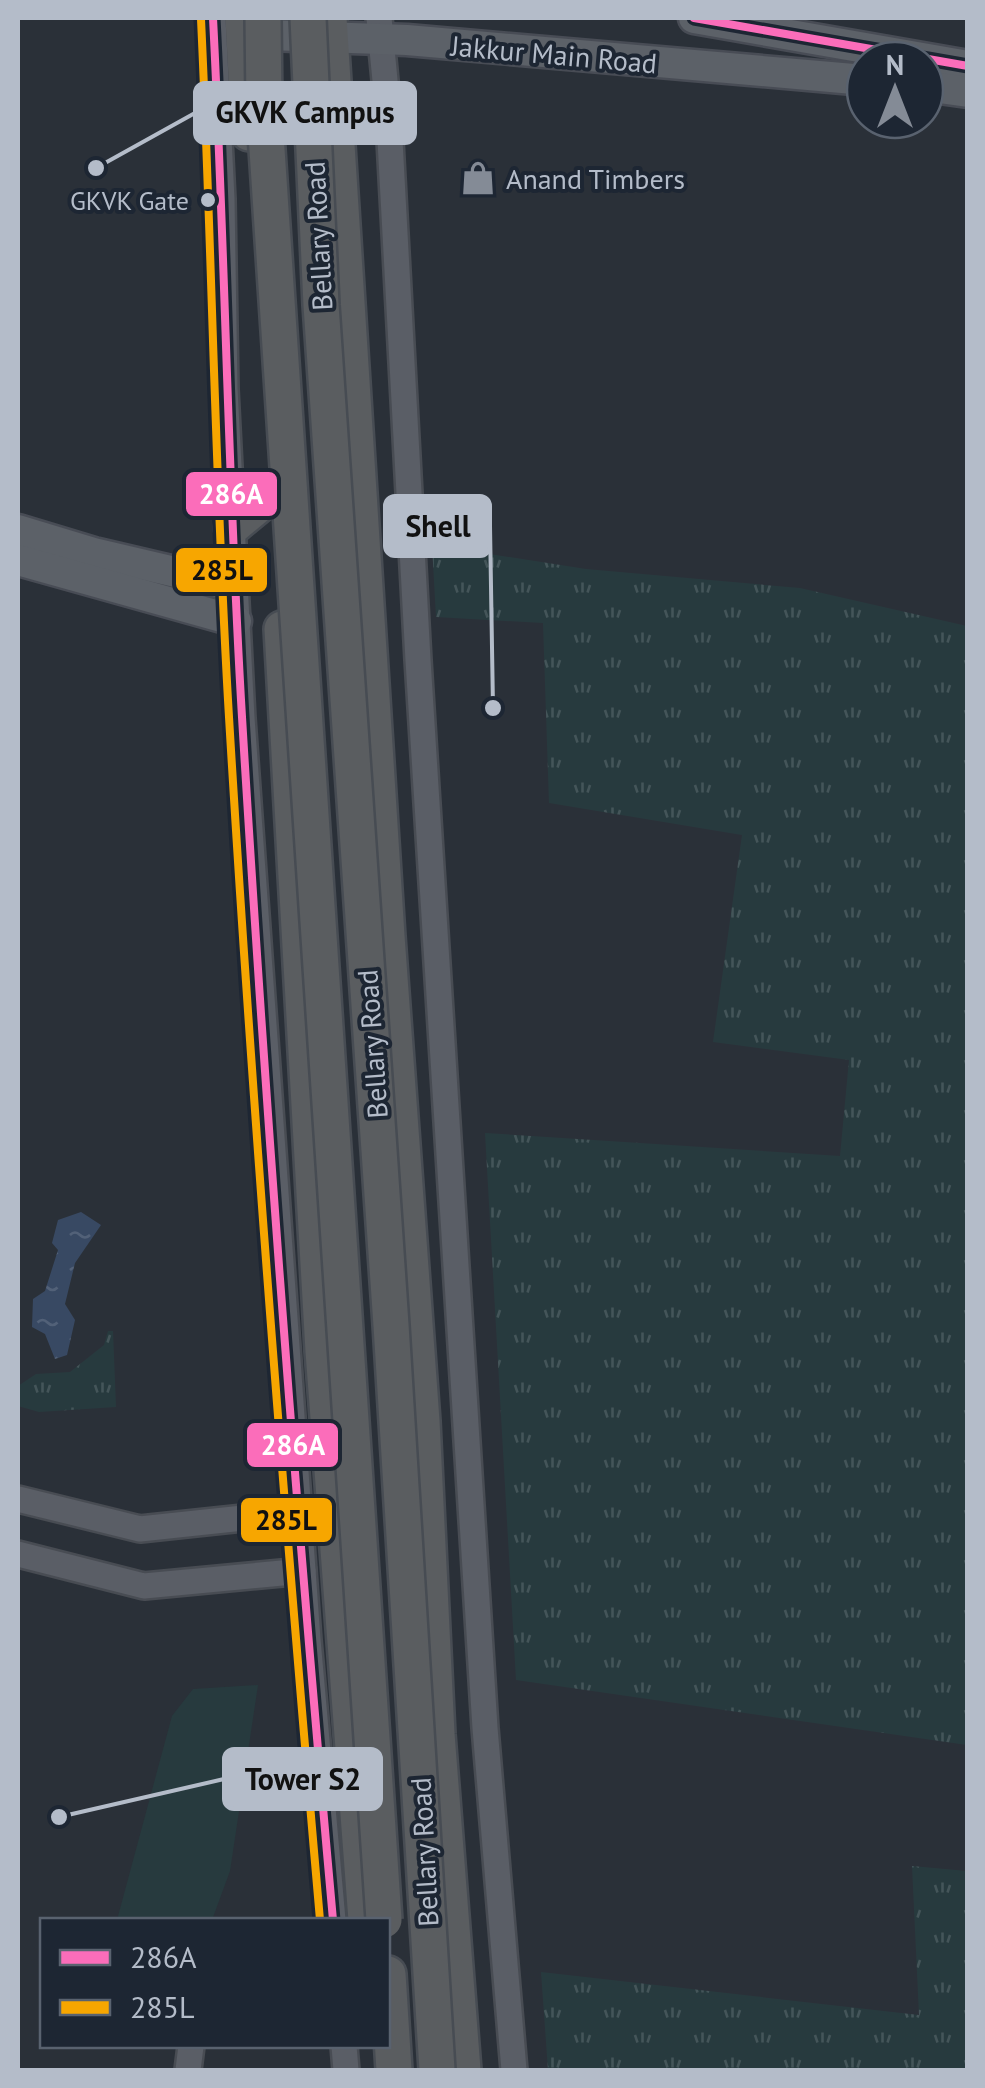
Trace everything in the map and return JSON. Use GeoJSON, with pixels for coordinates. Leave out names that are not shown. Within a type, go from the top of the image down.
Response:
{"type":"FeatureCollection","features":[{"type":"Feature","properties":{"kind":"highway","name":"Bellary Road"},"geometry":{"type":"LineString","coordinates":[[235,24],[264,104],[384,1918]]}},
{"type":"Feature","properties":{"kind":"highway"},"geometry":{"type":"LineString","coordinates":[[235,24],[273,492],[323,1351],[366,1918]]}},
{"type":"Feature","properties":{"kind":"highway","name":"Bellary Road"},"geometry":{"type":"LineString","coordinates":[[322,25],[321,305],[390,1305],[437,2070]]}},
{"type":"Feature","properties":{"kind":"highway","name":"Bellary Road"},"geometry":{"type":"LineString","coordinates":[[322,25],[422,1422],[438,1734],[463,2070]]}},
{"type":"Feature","properties":{"kind":"highway"},"geometry":{"type":"LineString","coordinates":[[232,527],[273,492]]}},
{"type":"Feature","properties":{"kind":"highway"},"geometry":{"type":"LineString","coordinates":[[390,2006],[394,2070]]}},
{"type":"Feature","properties":{"kind":"main road"},"geometry":{"type":"LineString","coordinates":[[694,18],[968,66]]}},
{"type":"Feature","properties":{"kind":"main road","name":"Jakkur Main Road"},"geometry":{"type":"LineString","coordinates":[[235,24],[379,28],[845,78]]}},
{"type":"Feature","properties":{"kind":"main road"},"geometry":{"type":"LineString","coordinates":[[18,530],[94,553],[235,586]]}},
{"type":"Feature","properties":{"kind":"main road"},"geometry":{"type":"LineString","coordinates":[[18,560],[236,620]]}},
{"type":"Feature","properties":{"kind":"street"},"geometry":{"type":"LineString","coordinates":[[235,24],[232,527],[236,620],[303,1571],[333,1918]]}},
{"type":"Feature","properties":{"kind":"street"},"geometry":{"type":"LineString","coordinates":[[379,28],[388,122],[485,1728],[514,2070]]}},
{"type":"Feature","properties":{"kind":"street"},"geometry":{"type":"LineString","coordinates":[[18,1498],[140,1529],[299,1512]]}},
{"type":"Feature","properties":{"kind":"street"},"geometry":{"type":"LineString","coordinates":[[18,1554],[144,1586],[303,1571]]}},
{"type":"Feature","properties":{"kind":"green space"},"geometry":{"type":"Polygon","coordinates":[[[432,545],[586,569],[800,588],[967,626],[967,1745],[516,1680],[485,1133],[840,1156],[849,1060],[713,1042],[742,835],[549,803],[543,623],[436,617],[432,545]]]}},
{"type":"Feature","properties":{"kind":"green space"},"geometry":{"type":"Polygon","coordinates":[[[108,1331],[113,1331],[116,1407],[39,1412],[18,1406],[18,1386],[36,1374],[70,1372],[104,1345],[108,1331]]]}},
{"type":"Feature","properties":{"kind":"green space"},"geometry":{"type":"Polygon","coordinates":[[[258,1685],[230,1871],[213,1918],[118,1918],[172,1716],[193,1689],[258,1685]]]}},
{"type":"Feature","properties":{"kind":"green space"},"geometry":{"type":"Polygon","coordinates":[[[912,1866],[967,1871],[967,2070],[548,2070],[541,1972],[919,2015],[912,1866]]]}},
{"type":"Feature","properties":{"kind":"water"},"geometry":{"type":"Polygon","coordinates":[[[81,1212],[101,1225],[75,1263],[65,1304],[75,1320],[67,1355],[55,1359],[45,1334],[32,1327],[33,1299],[45,1291],[58,1250],[52,1243],[58,1220],[81,1212]]]}},
{"type":"Feature","properties":{"kind":"transit line","name":"286A"},"geometry":{"type":"LineString","coordinates":[[213,18],[233,542],[251,867],[283,1319],[333,1918]]}},
{"type":"Feature","properties":{"kind":"transit line","name":"286A"},"geometry":{"type":"LineString","coordinates":[[694,18],[968,66]]}},
{"type":"Feature","properties":{"kind":"transit line","name":"285L"},"geometry":{"type":"LineString","coordinates":[[201,19],[220,542],[238,868],[270,1319],[320,1918]]}},
{"type":"Feature","properties":{"kind":"place","name":"GKVK Campus"},"geometry":{"type":"Point","coordinates":[96,168]}},
{"type":"Feature","properties":{"kind":"place","name":"Anand Timbers"},"geometry":{"type":"Point","coordinates":[478,178]}},
{"type":"Feature","properties":{"kind":"place","name":"GKVK Gate"},"geometry":{"type":"Point","coordinates":[208,200]}},
{"type":"Feature","properties":{"kind":"place","name":"Shell"},"geometry":{"type":"Point","coordinates":[493,708]}},
{"type":"Feature","properties":{"kind":"place","name":"Tower S2"},"geometry":{"type":"Point","coordinates":[59,1817]}}]}
